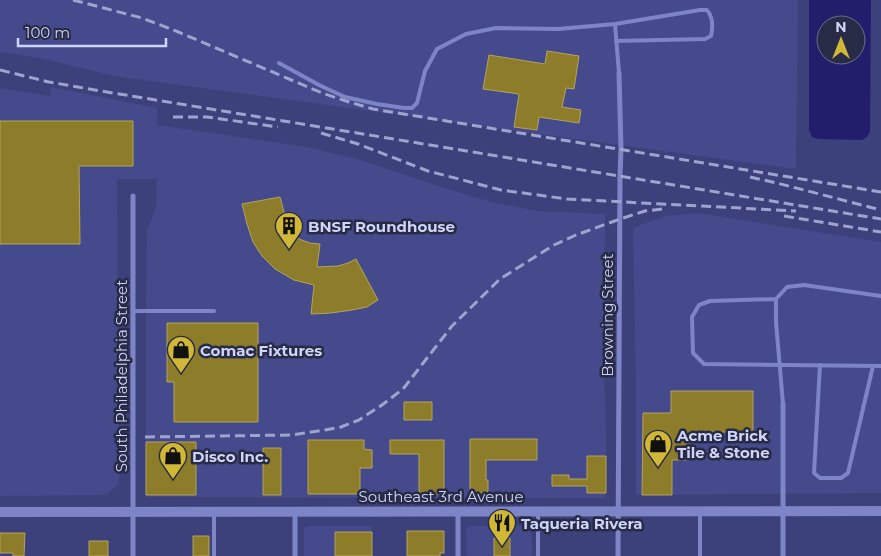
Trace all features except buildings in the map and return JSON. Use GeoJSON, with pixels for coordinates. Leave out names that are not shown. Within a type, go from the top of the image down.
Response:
{"type":"FeatureCollection","features":[{"type":"Feature","properties":{"kind":"main road","name":"Southeast 3rd Avenue"},"geometry":{"type":"LineString","coordinates":[[0,512],[881,511]]}},
{"type":"Feature","properties":{"kind":"street","name":"Browning Street"},"geometry":{"type":"LineString","coordinates":[[618,556],[621,149],[619,73]]}},
{"type":"Feature","properties":{"kind":"street","name":"South Philadelphia Street"},"geometry":{"type":"LineString","coordinates":[[133,196],[133,556]]}},
{"type":"Feature","properties":{"kind":"street"},"geometry":{"type":"LineString","coordinates":[[783,404],[783,556]]}},
{"type":"Feature","properties":{"kind":"street"},"geometry":{"type":"LineString","coordinates":[[295,511],[295,556]]}},
{"type":"Feature","properties":{"kind":"street"},"geometry":{"type":"LineString","coordinates":[[458,511],[458,556]]}},
{"type":"Feature","properties":{"kind":"lane"},"geometry":{"type":"LineString","coordinates":[[279,63],[345,97],[377,104],[412,108],[417,103],[425,71],[437,49],[466,34],[496,28],[558,29],[615,24],[700,10],[707,10],[711,15],[711,36],[705,39],[616,41]]}},
{"type":"Feature","properties":{"kind":"lane"},"geometry":{"type":"LineString","coordinates":[[615,24],[619,73]]}},
{"type":"Feature","properties":{"kind":"lane"},"geometry":{"type":"LineString","coordinates":[[783,404],[776,322],[776,299],[786,287],[804,285],[881,296]]}},
{"type":"Feature","properties":{"kind":"lane"},"geometry":{"type":"LineString","coordinates":[[776,299],[710,301],[699,305],[692,317],[693,353],[704,364],[881,366]]}},
{"type":"Feature","properties":{"kind":"lane"},"geometry":{"type":"LineString","coordinates":[[134,311],[214,311]]}},
{"type":"Feature","properties":{"kind":"lane"},"geometry":{"type":"LineString","coordinates":[[820,365],[814,472],[820,478],[841,478],[848,473],[873,366]]}},
{"type":"Feature","properties":{"kind":"lane"},"geometry":{"type":"LineString","coordinates":[[214,511],[214,556]]}},
{"type":"Feature","properties":{"kind":"lane"},"geometry":{"type":"LineString","coordinates":[[538,511],[538,556]]}},
{"type":"Feature","properties":{"kind":"lane"},"geometry":{"type":"LineString","coordinates":[[700,511],[700,556]]}},
{"type":"Feature","properties":{"kind":"shaded area"},"geometry":{"type":"Polygon","coordinates":[[[0,0],[798,0],[796,169],[114,76],[40,58],[0,52],[0,0]]]}},
{"type":"Feature","properties":{"kind":"shaded area"},"geometry":{"type":"Polygon","coordinates":[[[809,0],[871,0],[870,132],[862,140],[818,139],[812,137],[809,130],[809,0]]]}},
{"type":"Feature","properties":{"kind":"shaded area"},"geometry":{"type":"Polygon","coordinates":[[[51,87],[157,108],[157,125],[307,147],[361,160],[491,202],[537,211],[605,214],[605,498],[148,497],[146,495],[147,231],[156,207],[157,179],[117,179],[119,484],[106,495],[0,496],[0,88],[50,96],[51,87]]]}},
{"type":"Feature","properties":{"kind":"shaded area"},"geometry":{"type":"Polygon","coordinates":[[[698,213],[881,242],[881,493],[636,495],[633,228],[665,216],[698,213]]]}},
{"type":"Feature","properties":{"kind":"shaded area"},"geometry":{"type":"Polygon","coordinates":[[[306,526],[372,526],[372,556],[304,556],[304,531],[306,526]]]}},
{"type":"Feature","properties":{"kind":"shaded area"},"geometry":{"type":"Polygon","coordinates":[[[471,526],[531,526],[532,556],[467,556],[466,529],[471,526]]]}},
{"type":"Feature","properties":{"kind":"railway"},"geometry":{"type":"LineString","coordinates":[[73,0],[142,18],[322,93],[373,109],[881,192]]}},
{"type":"Feature","properties":{"kind":"railway"},"geometry":{"type":"LineString","coordinates":[[0,70],[49,82],[107,92],[881,219]]}},
{"type":"Feature","properties":{"kind":"railway"},"geometry":{"type":"LineString","coordinates":[[173,117],[207,117],[278,127]]}},
{"type":"Feature","properties":{"kind":"railway"},"geometry":{"type":"LineString","coordinates":[[321,133],[358,144],[428,171],[501,190],[567,199],[796,211]]}},
{"type":"Feature","properties":{"kind":"railway"},"geometry":{"type":"LineString","coordinates":[[750,177],[881,210]]}},
{"type":"Feature","properties":{"kind":"railway"},"geometry":{"type":"LineString","coordinates":[[145,437],[291,435],[341,427],[359,420],[403,389],[452,326],[500,279],[554,245],[576,235],[645,211],[663,209]]}},
{"type":"Feature","properties":{"kind":"railway"},"geometry":{"type":"LineString","coordinates":[[784,216],[881,232]]}},
{"type":"Feature","properties":{"kind":"place","name":"BNSF Roundhouse"},"geometry":{"type":"Point","coordinates":[289,250]}},
{"type":"Feature","properties":{"kind":"place","name":"Comac Fixtures"},"geometry":{"type":"Point","coordinates":[181,374]}},
{"type":"Feature","properties":{"kind":"place","name":"Acme Brick Tile & Stone"},"geometry":{"type":"Point","coordinates":[658,468]}},
{"type":"Feature","properties":{"kind":"place","name":"Disco Inc."},"geometry":{"type":"Point","coordinates":[173,480]}},
{"type":"Feature","properties":{"kind":"place","name":"Taqueria Rivera"},"geometry":{"type":"Point","coordinates":[502,547]}}]}
